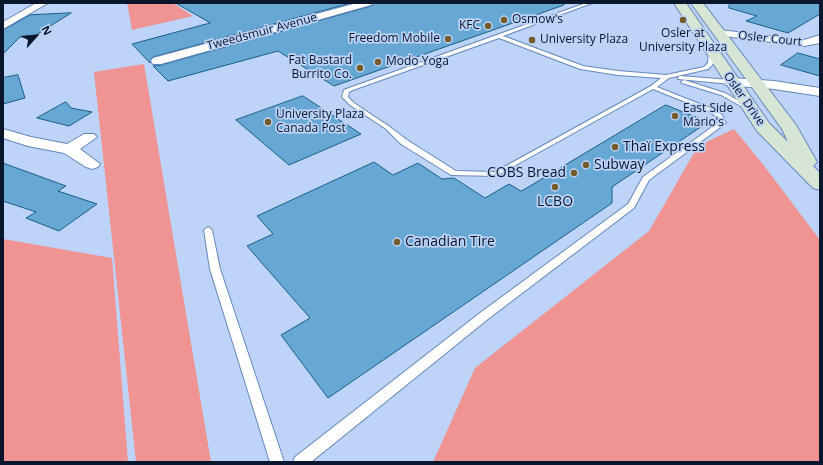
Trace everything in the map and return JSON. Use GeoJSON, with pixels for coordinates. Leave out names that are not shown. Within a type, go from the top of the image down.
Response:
{"type":"FeatureCollection","features":[{"type":"Feature","properties":{"kind":"main road","name":"Osler Drive"},"geometry":{"type":"LineString","coordinates":[[680,3],[731,82],[763,127],[820,183]]}},
{"type":"Feature","properties":{"kind":"main road","name":"Osler Drive"},"geometry":{"type":"LineString","coordinates":[[697,3],[790,129],[820,183]]}},
{"type":"Feature","properties":{"kind":"street"},"geometry":{"type":"LineString","coordinates":[[3,26],[43,3]]}},
{"type":"Feature","properties":{"kind":"street","name":"Tweedsmuir Avenue"},"geometry":{"type":"LineString","coordinates":[[157,61],[368,3]]}},
{"type":"Feature","properties":{"kind":"street","name":"Osler Court"},"geometry":{"type":"LineString","coordinates":[[720,33],[804,43],[815,41],[820,38]]}},
{"type":"Feature","properties":{"kind":"street"},"geometry":{"type":"LineString","coordinates":[[731,82],[756,83],[820,92]]}},
{"type":"Feature","properties":{"kind":"street"},"geometry":{"type":"LineString","coordinates":[[3,132],[28,141],[69,149],[92,164]]}},
{"type":"Feature","properties":{"kind":"street"},"geometry":{"type":"LineString","coordinates":[[69,149],[89,137]]}},
{"type":"Feature","properties":{"kind":"lane"},"geometry":{"type":"LineString","coordinates":[[590,3],[351,89],[346,91],[345,97],[352,104],[388,128],[404,142],[454,173],[496,174],[653,87],[666,77],[706,68],[711,63],[712,52]]}},
{"type":"Feature","properties":{"kind":"lane"},"geometry":{"type":"LineString","coordinates":[[499,36],[586,69],[731,82]]}},
{"type":"Feature","properties":{"kind":"lane"},"geometry":{"type":"LineString","coordinates":[[666,77],[718,92],[750,110]]}},
{"type":"Feature","properties":{"kind":"lane"},"geometry":{"type":"LineString","coordinates":[[300,462],[484,316],[631,206],[646,179],[723,124],[720,116],[710,110],[653,87]]}},
{"type":"Feature","properties":{"kind":"lane"},"geometry":{"type":"LineString","coordinates":[[208,230],[215,269],[277,462]]}},
{"type":"Feature","properties":{"kind":"shaded area"},"geometry":{"type":"Polygon","coordinates":[[[127,3],[173,3],[193,16],[132,30],[127,3]]]}},
{"type":"Feature","properties":{"kind":"shaded area"},"geometry":{"type":"Polygon","coordinates":[[[144,64],[211,462],[136,462],[94,72],[144,64]]]}},
{"type":"Feature","properties":{"kind":"shaded area"},"geometry":{"type":"Polygon","coordinates":[[[734,129],[762,163],[820,240],[820,462],[433,462],[475,368],[649,231],[698,146],[734,129]]]}},
{"type":"Feature","properties":{"kind":"shaded area"},"geometry":{"type":"Polygon","coordinates":[[[3,239],[112,258],[128,462],[3,462],[3,239]]]}},
{"type":"Feature","properties":{"kind":"building"},"geometry":{"type":"Polygon","coordinates":[[[176,3],[351,3],[153,57],[150,63],[132,44],[210,23],[176,3]]]}},
{"type":"Feature","properties":{"kind":"building"},"geometry":{"type":"Polygon","coordinates":[[[374,3],[564,3],[564,5],[334,86],[278,51],[168,81],[153,66],[371,6],[374,3]]]}},
{"type":"Feature","properties":{"kind":"building"},"geometry":{"type":"Polygon","coordinates":[[[730,3],[820,3],[820,14],[788,33],[746,21],[757,16],[729,8],[730,3]]]}},
{"type":"Feature","properties":{"kind":"building"},"geometry":{"type":"Polygon","coordinates":[[[71,13],[33,37],[20,37],[3,54],[3,30],[30,15],[71,13]]]}},
{"type":"Feature","properties":{"kind":"building"},"geometry":{"type":"Polygon","coordinates":[[[798,53],[820,59],[820,76],[781,65],[798,53]]]}},
{"type":"Feature","properties":{"kind":"building"},"geometry":{"type":"Polygon","coordinates":[[[18,75],[25,98],[3,104],[3,78],[18,75]]]}},
{"type":"Feature","properties":{"kind":"building"},"geometry":{"type":"Polygon","coordinates":[[[303,96],[361,134],[289,165],[236,120],[303,96]]]}},
{"type":"Feature","properties":{"kind":"building"},"geometry":{"type":"Polygon","coordinates":[[[66,102],[71,108],[92,112],[69,126],[37,118],[66,102]]]}},
{"type":"Feature","properties":{"kind":"building"},"geometry":{"type":"Polygon","coordinates":[[[666,105],[708,122],[612,187],[612,203],[328,398],[281,335],[310,318],[247,246],[273,234],[257,216],[374,162],[393,175],[418,163],[442,179],[454,178],[485,198],[509,184],[521,191],[666,105]]]}},
{"type":"Feature","properties":{"kind":"building"},"geometry":{"type":"Polygon","coordinates":[[[3,163],[66,186],[58,191],[97,204],[59,231],[26,218],[36,212],[3,201],[3,163]]]}},
{"type":"Feature","properties":{"kind":"place","name":"Osmow's"},"geometry":{"type":"Point","coordinates":[504,20]}},
{"type":"Feature","properties":{"kind":"place","name":"Osler at University Plaza"},"geometry":{"type":"Point","coordinates":[683,20]}},
{"type":"Feature","properties":{"kind":"place","name":"KFC"},"geometry":{"type":"Point","coordinates":[488,26]}},
{"type":"Feature","properties":{"kind":"place","name":"Freedom Mobile"},"geometry":{"type":"Point","coordinates":[448,39]}},
{"type":"Feature","properties":{"kind":"place","name":"University Plaza"},"geometry":{"type":"Point","coordinates":[532,40]}},
{"type":"Feature","properties":{"kind":"place","name":"Modo Yoga"},"geometry":{"type":"Point","coordinates":[378,62]}},
{"type":"Feature","properties":{"kind":"place","name":"Fat Bastard Burrito Co."},"geometry":{"type":"Point","coordinates":[360,68]}},
{"type":"Feature","properties":{"kind":"place","name":"East Side Mario's"},"geometry":{"type":"Point","coordinates":[675,116]}},
{"type":"Feature","properties":{"kind":"place","name":"University Plaza Canada Post"},"geometry":{"type":"Point","coordinates":[268,122]}},
{"type":"Feature","properties":{"kind":"place","name":"Thaï Express"},"geometry":{"type":"Point","coordinates":[615,147]}},
{"type":"Feature","properties":{"kind":"place","name":"Subway"},"geometry":{"type":"Point","coordinates":[586,165]}},
{"type":"Feature","properties":{"kind":"place","name":"COBS Bread"},"geometry":{"type":"Point","coordinates":[574,173]}},
{"type":"Feature","properties":{"kind":"place","name":"LCBO"},"geometry":{"type":"Point","coordinates":[555,187]}},
{"type":"Feature","properties":{"kind":"place","name":"Canadian Tire"},"geometry":{"type":"Point","coordinates":[397,242]}}]}
